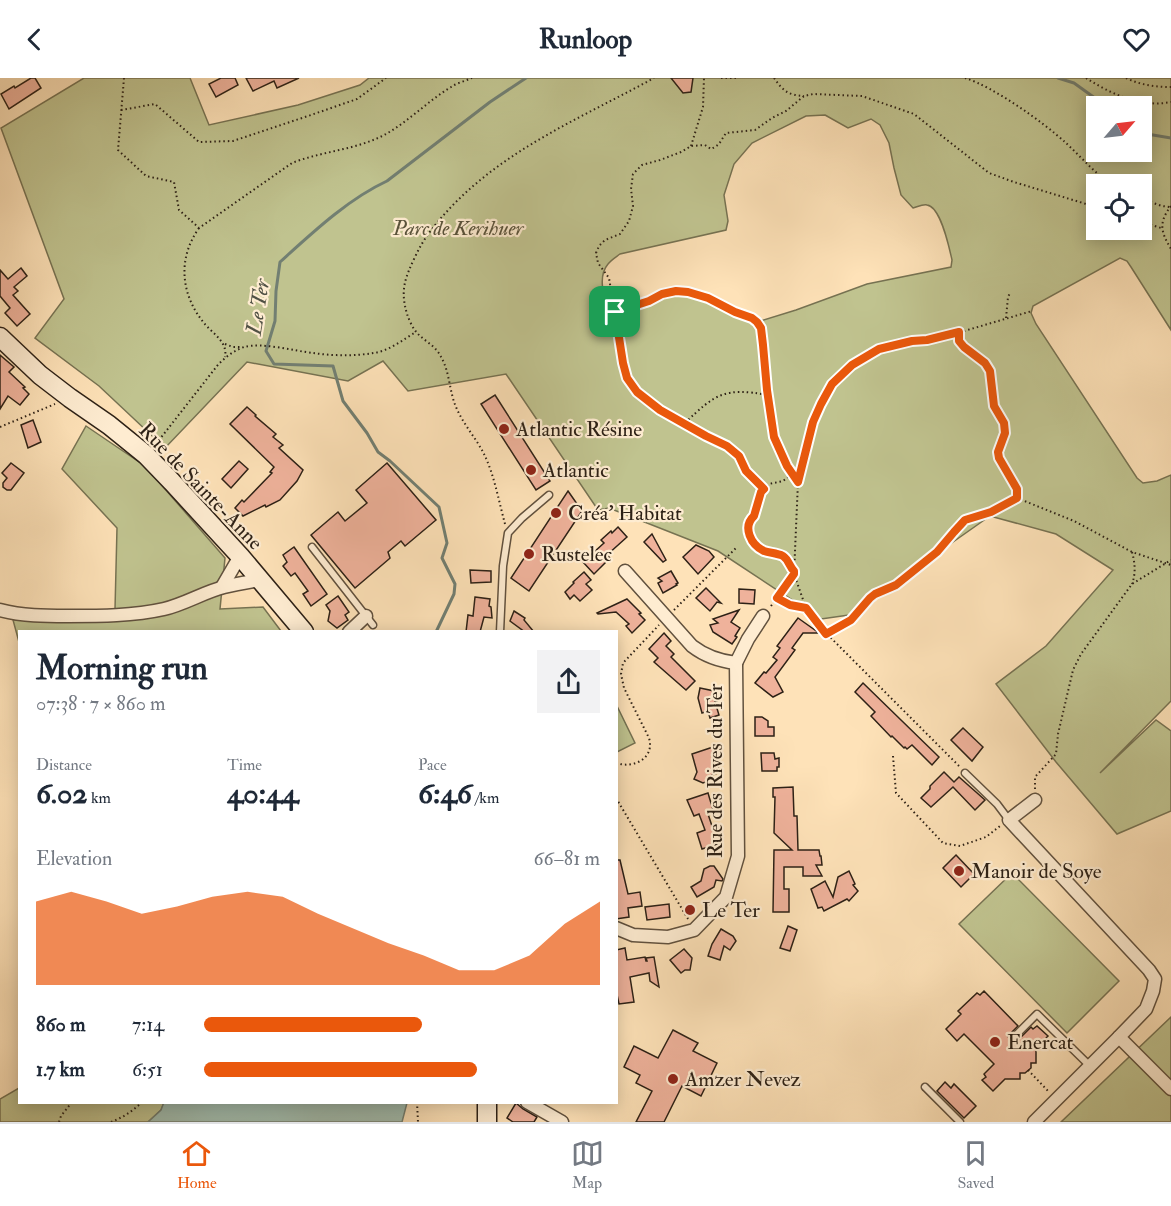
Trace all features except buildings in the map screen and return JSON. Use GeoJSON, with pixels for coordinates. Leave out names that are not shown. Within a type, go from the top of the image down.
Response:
{"type":"FeatureCollection","features":[{"type":"Feature","properties":{"kind":"street","name":"Rue de Sainte-Anne"},"geometry":{"type":"LineString","coordinates":[[0,338],[40,375],[146,455],[240,556],[302,630]]}},
{"type":"Feature","properties":{"kind":"street"},"geometry":{"type":"LineString","coordinates":[[222,587],[240,556]]}},
{"type":"Feature","properties":{"kind":"street","name":"Rue des Rives du Ter"},"geometry":{"type":"LineString","coordinates":[[626,571],[692,646],[704,655],[736,663]]}},
{"type":"Feature","properties":{"kind":"street"},"geometry":{"type":"LineString","coordinates":[[0,610],[36,616],[128,614],[165,609],[222,587],[260,580]]}},
{"type":"Feature","properties":{"kind":"street","name":"Rue des Rives du Ter"},"geometry":{"type":"LineString","coordinates":[[694,930],[726,897],[738,856],[736,663],[763,616]]}},
{"type":"Feature","properties":{"kind":"street"},"geometry":{"type":"LineString","coordinates":[[353,630],[369,621]]}},
{"type":"Feature","properties":{"kind":"street"},"geometry":{"type":"LineString","coordinates":[[1034,1122],[1146,1009],[1155,979],[1009,820],[1035,800]]}},
{"type":"Feature","properties":{"kind":"street"},"geometry":{"type":"LineString","coordinates":[[618,929],[633,935],[668,937],[694,930]]}},
{"type":"Feature","properties":{"kind":"street"},"geometry":{"type":"LineString","coordinates":[[1119,1037],[1171,1089]]}},
{"type":"Feature","properties":{"kind":"street"},"geometry":{"type":"LineString","coordinates":[[487,1104],[487,1122]]}},
{"type":"Feature","properties":{"kind":"street"},"geometry":{"type":"LineString","coordinates":[[530,1104],[562,1122]]}},
{"type":"Feature","properties":{"kind":"lane"},"geometry":{"type":"LineString","coordinates":[[500,630],[503,566],[508,533],[549,495]]}},
{"type":"Feature","properties":{"kind":"lane"},"geometry":{"type":"LineString","coordinates":[[312,547],[369,621]]}},
{"type":"Feature","properties":{"kind":"lane"},"geometry":{"type":"LineString","coordinates":[[965,773],[997,804],[1009,820]]}},
{"type":"Feature","properties":{"kind":"lane"},"geometry":{"type":"LineString","coordinates":[[1013,1038],[1037,1014],[1090,1067]]}},
{"type":"Feature","properties":{"kind":"lane"},"geometry":{"type":"LineString","coordinates":[[925,1087],[960,1122]]}},
{"type":"Feature","properties":{"kind":"path"},"geometry":{"type":"LineString","coordinates":[[124,78],[118,150],[146,176],[174,182],[179,210],[199,228]]}},
{"type":"Feature","properties":{"kind":"path"},"geometry":{"type":"LineString","coordinates":[[121,110],[155,105],[199,142],[233,141],[357,99],[386,78]]}},
{"type":"Feature","properties":{"kind":"path"},"geometry":{"type":"LineString","coordinates":[[416,332],[376,353],[338,355],[316,354],[262,345],[233,347],[225,344],[214,334],[195,311],[189,298],[185,277],[188,247],[199,228],[292,163],[383,135],[452,86],[472,78]]}},
{"type":"Feature","properties":{"kind":"path"},"geometry":{"type":"LineString","coordinates":[[508,533],[488,463],[456,407],[444,363],[434,347],[416,332],[407,315],[403,299],[405,277],[422,242],[438,221],[483,178],[516,153],[559,127],[654,78]]}},
{"type":"Feature","properties":{"kind":"path"},"geometry":{"type":"LineString","coordinates":[[691,146],[703,107],[704,78]]}},
{"type":"Feature","properties":{"kind":"path"},"geometry":{"type":"LineString","coordinates":[[722,78],[738,78]]}},
{"type":"Feature","properties":{"kind":"path"},"geometry":{"type":"LineString","coordinates":[[774,78],[786,92],[793,95],[862,96],[914,114],[989,172],[1086,204]]}},
{"type":"Feature","properties":{"kind":"path"},"geometry":{"type":"LineString","coordinates":[[965,78],[988,88],[1029,115],[1064,141],[1096,174]]}},
{"type":"Feature","properties":{"kind":"path"},"geometry":{"type":"LineString","coordinates":[[1086,78],[1098,86],[1134,100],[1154,104],[1171,102]]}},
{"type":"Feature","properties":{"kind":"path"},"geometry":{"type":"LineString","coordinates":[[1126,78],[1159,87],[1171,87]]}},
{"type":"Feature","properties":{"kind":"path"},"geometry":{"type":"LineString","coordinates":[[764,489],[746,471],[739,456],[727,446],[660,410],[637,392],[627,378],[609,278],[598,264],[596,253],[605,240],[620,234],[629,221],[633,206],[631,189],[633,174],[642,165],[681,152],[691,146],[705,145],[711,149],[719,144],[726,133],[755,130],[786,111],[804,96]]}},
{"type":"Feature","properties":{"kind":"path"},"geometry":{"type":"LineString","coordinates":[[1152,202],[1170,206]]}},
{"type":"Feature","properties":{"kind":"path"},"geometry":{"type":"LineString","coordinates":[[1170,206],[1164,215],[1161,228],[1171,249]]}},
{"type":"Feature","properties":{"kind":"path"},"geometry":{"type":"LineString","coordinates":[[1152,225],[1161,228]]}},
{"type":"Feature","properties":{"kind":"path"},"geometry":{"type":"LineString","coordinates":[[615,312],[676,291],[708,298],[757,322],[761,328],[767,395],[774,437],[787,466],[798,482]]}},
{"type":"Feature","properties":{"kind":"path"},"geometry":{"type":"LineString","coordinates":[[1006,318],[1010,293]]}},
{"type":"Feature","properties":{"kind":"path"},"geometry":{"type":"LineString","coordinates":[[806,608],[776,599],[794,572],[798,482],[813,422],[832,384],[852,365],[879,349],[927,340],[1032,311]]}},
{"type":"Feature","properties":{"kind":"path"},"geometry":{"type":"LineString","coordinates":[[959,332],[959,341],[985,363],[990,371],[994,406],[1004,423],[1005,433],[998,452],[999,458],[1017,489],[1017,498]]}},
{"type":"Feature","properties":{"kind":"path"},"geometry":{"type":"LineString","coordinates":[[225,344],[225,357]]}},
{"type":"Feature","properties":{"kind":"path"},"geometry":{"type":"LineString","coordinates":[[146,455],[225,357],[244,347]]}},
{"type":"Feature","properties":{"kind":"path"},"geometry":{"type":"LineString","coordinates":[[684,423],[702,407],[730,392],[767,395]]}},
{"type":"Feature","properties":{"kind":"path"},"geometry":{"type":"LineString","coordinates":[[0,427],[60,402]]}},
{"type":"Feature","properties":{"kind":"path"},"geometry":{"type":"LineString","coordinates":[[792,474],[783,481],[769,484],[761,492],[754,516],[748,526],[748,533],[762,550],[788,559],[806,608],[826,634],[965,773]]}},
{"type":"Feature","properties":{"kind":"path"},"geometry":{"type":"LineString","coordinates":[[1017,498],[1074,521],[1132,552],[1171,565]]}},
{"type":"Feature","properties":{"kind":"path"},"geometry":{"type":"LineString","coordinates":[[826,634],[851,620],[875,594],[896,585],[937,552],[965,520],[991,512],[1017,498]]}},
{"type":"Feature","properties":{"kind":"path"},"geometry":{"type":"LineString","coordinates":[[618,764],[637,763],[649,753],[651,746],[624,688],[621,674],[623,663],[736,548]]}},
{"type":"Feature","properties":{"kind":"path"},"geometry":{"type":"LineString","coordinates":[[1035,800],[1035,777],[1056,754],[1058,734],[1073,670],[1081,654],[1132,584],[1135,576],[1135,562],[1132,552]]}},
{"type":"Feature","properties":{"kind":"path"},"geometry":{"type":"LineString","coordinates":[[1132,584],[1171,560]]}},
{"type":"Feature","properties":{"kind":"path"},"geometry":{"type":"LineString","coordinates":[[893,756],[896,792],[943,843],[960,846],[986,837],[1009,820]]}},
{"type":"Feature","properties":{"kind":"path"},"geometry":{"type":"LineString","coordinates":[[618,801],[694,930]]}},
{"type":"Feature","properties":{"kind":"path"},"geometry":{"type":"LineString","coordinates":[[1028,1070],[1056,1100]]}},
{"type":"Feature","properties":{"kind":"path"},"geometry":{"type":"LineString","coordinates":[[59,1122],[70,1104]]}},
{"type":"Feature","properties":{"kind":"path"},"geometry":{"type":"LineString","coordinates":[[111,1122],[134,1110],[140,1104]]}},
{"type":"Feature","properties":{"kind":"path"},"geometry":{"type":"LineString","coordinates":[[417,1104],[418,1122]]}},
{"type":"Feature","properties":{"kind":"green space","name":"Parc de Kerihuer"},"geometry":{"type":"Polygon","coordinates":[[[84,78],[190,78],[209,125],[298,105],[360,85],[369,78],[1171,78],[1171,330],[1127,261],[1120,258],[1033,306],[1031,313],[1137,478],[1143,483],[1157,481],[1171,475],[1171,701],[1100,773],[1156,720],[1171,731],[1171,811],[1117,834],[1056,762],[996,684],[1046,646],[1113,570],[1056,534],[990,516],[849,615],[821,619],[718,551],[609,508],[598,510],[506,374],[408,391],[383,361],[348,381],[247,362],[165,448],[99,386],[35,338],[64,299],[1,128],[84,78]],[[825,115],[806,116],[752,143],[734,164],[724,195],[728,221],[726,230],[620,254],[611,261],[605,269],[602,280],[608,308],[617,312],[676,291],[706,297],[757,322],[867,284],[951,267],[952,260],[946,237],[932,207],[922,205],[913,208],[901,195],[889,143],[880,125],[871,119],[848,128],[825,115]]]}},
{"type":"Feature","properties":{"kind":"green space"},"geometry":{"type":"Polygon","coordinates":[[[86,426],[145,466],[225,558],[220,609],[263,607],[280,630],[18,630],[18,638],[13,620],[115,609],[117,528],[62,469],[86,426]]]}},
{"type":"Feature","properties":{"kind":"green space"},"geometry":{"type":"Polygon","coordinates":[[[618,708],[635,743],[618,752],[618,708]]]}},
{"type":"Feature","properties":{"kind":"green space"},"geometry":{"type":"Polygon","coordinates":[[[1012,873],[1119,981],[1067,1033],[959,924],[1012,873]]]}},
{"type":"Feature","properties":{"kind":"green space"},"geometry":{"type":"Polygon","coordinates":[[[1171,1017],[1171,1122],[1061,1122],[1171,1017]]]}},
{"type":"Feature","properties":{"kind":"green space"},"geometry":{"type":"Polygon","coordinates":[[[18,1089],[18,1104],[164,1104],[161,1110],[148,1122],[0,1122],[0,1099],[18,1089]]]}},
{"type":"Feature","properties":{"kind":"shaded area"},"geometry":{"type":"Polygon","coordinates":[[[163,1104],[407,1104],[402,1122],[148,1122],[161,1110],[163,1104]]]}},
{"type":"Feature","properties":{"kind":"waterway","name":"Le Ter"},"geometry":{"type":"LineString","coordinates":[[437,630],[454,594],[455,584],[442,558],[447,543],[439,507],[378,452],[343,401],[333,366],[274,364],[266,351],[275,321],[280,262],[344,207],[387,181],[490,102],[526,78]]}},
{"type":"Feature","properties":{"kind":"waterway","name":"Le Ter"},"geometry":{"type":"LineString","coordinates":[[1058,78],[1074,83],[1092,96]]}},
{"type":"Feature","properties":{"kind":"waterway","name":"Le Ter"},"geometry":{"type":"LineString","coordinates":[[1152,135],[1171,138]]}},
{"type":"Feature","properties":{"kind":"place","name":"Atlantic Résine"},"geometry":{"type":"Point","coordinates":[504,429]}},
{"type":"Feature","properties":{"kind":"place","name":"Atlantic"},"geometry":{"type":"Point","coordinates":[531,470]}},
{"type":"Feature","properties":{"kind":"place","name":"Créa' Habitat"},"geometry":{"type":"Point","coordinates":[556,513]}},
{"type":"Feature","properties":{"kind":"place","name":"Rustelec"},"geometry":{"type":"Point","coordinates":[529,554]}},
{"type":"Feature","properties":{"kind":"place","name":"Manoir de Soye"},"geometry":{"type":"Point","coordinates":[959,871]}},
{"type":"Feature","properties":{"kind":"place","name":"Le Ter"},"geometry":{"type":"Point","coordinates":[690,910]}},
{"type":"Feature","properties":{"kind":"place","name":"Enercat"},"geometry":{"type":"Point","coordinates":[995,1042]}},
{"type":"Feature","properties":{"kind":"place","name":"Amzer Nevez"},"geometry":{"type":"Point","coordinates":[673,1079]}},
{"type":"Feature","properties":{"kind":"route"},"geometry":{"type":"LineString","coordinates":[[676,291],[698,294],[757,322],[761,328],[774,437],[787,466],[798,482],[813,422],[821,404],[832,384],[852,365],[879,349],[959,332],[959,341],[985,363],[990,371],[994,406],[1004,423],[1005,433],[1000,443],[999,458],[1017,489],[1017,498],[991,512],[965,520],[937,552],[917,569],[896,585],[875,594],[851,620],[826,634],[806,608],[790,605],[777,598],[794,571],[788,559],[762,550],[748,533],[748,526],[764,489],[746,471],[739,456],[727,446],[660,410],[637,392],[627,378],[615,312],[676,291]]}}]}
